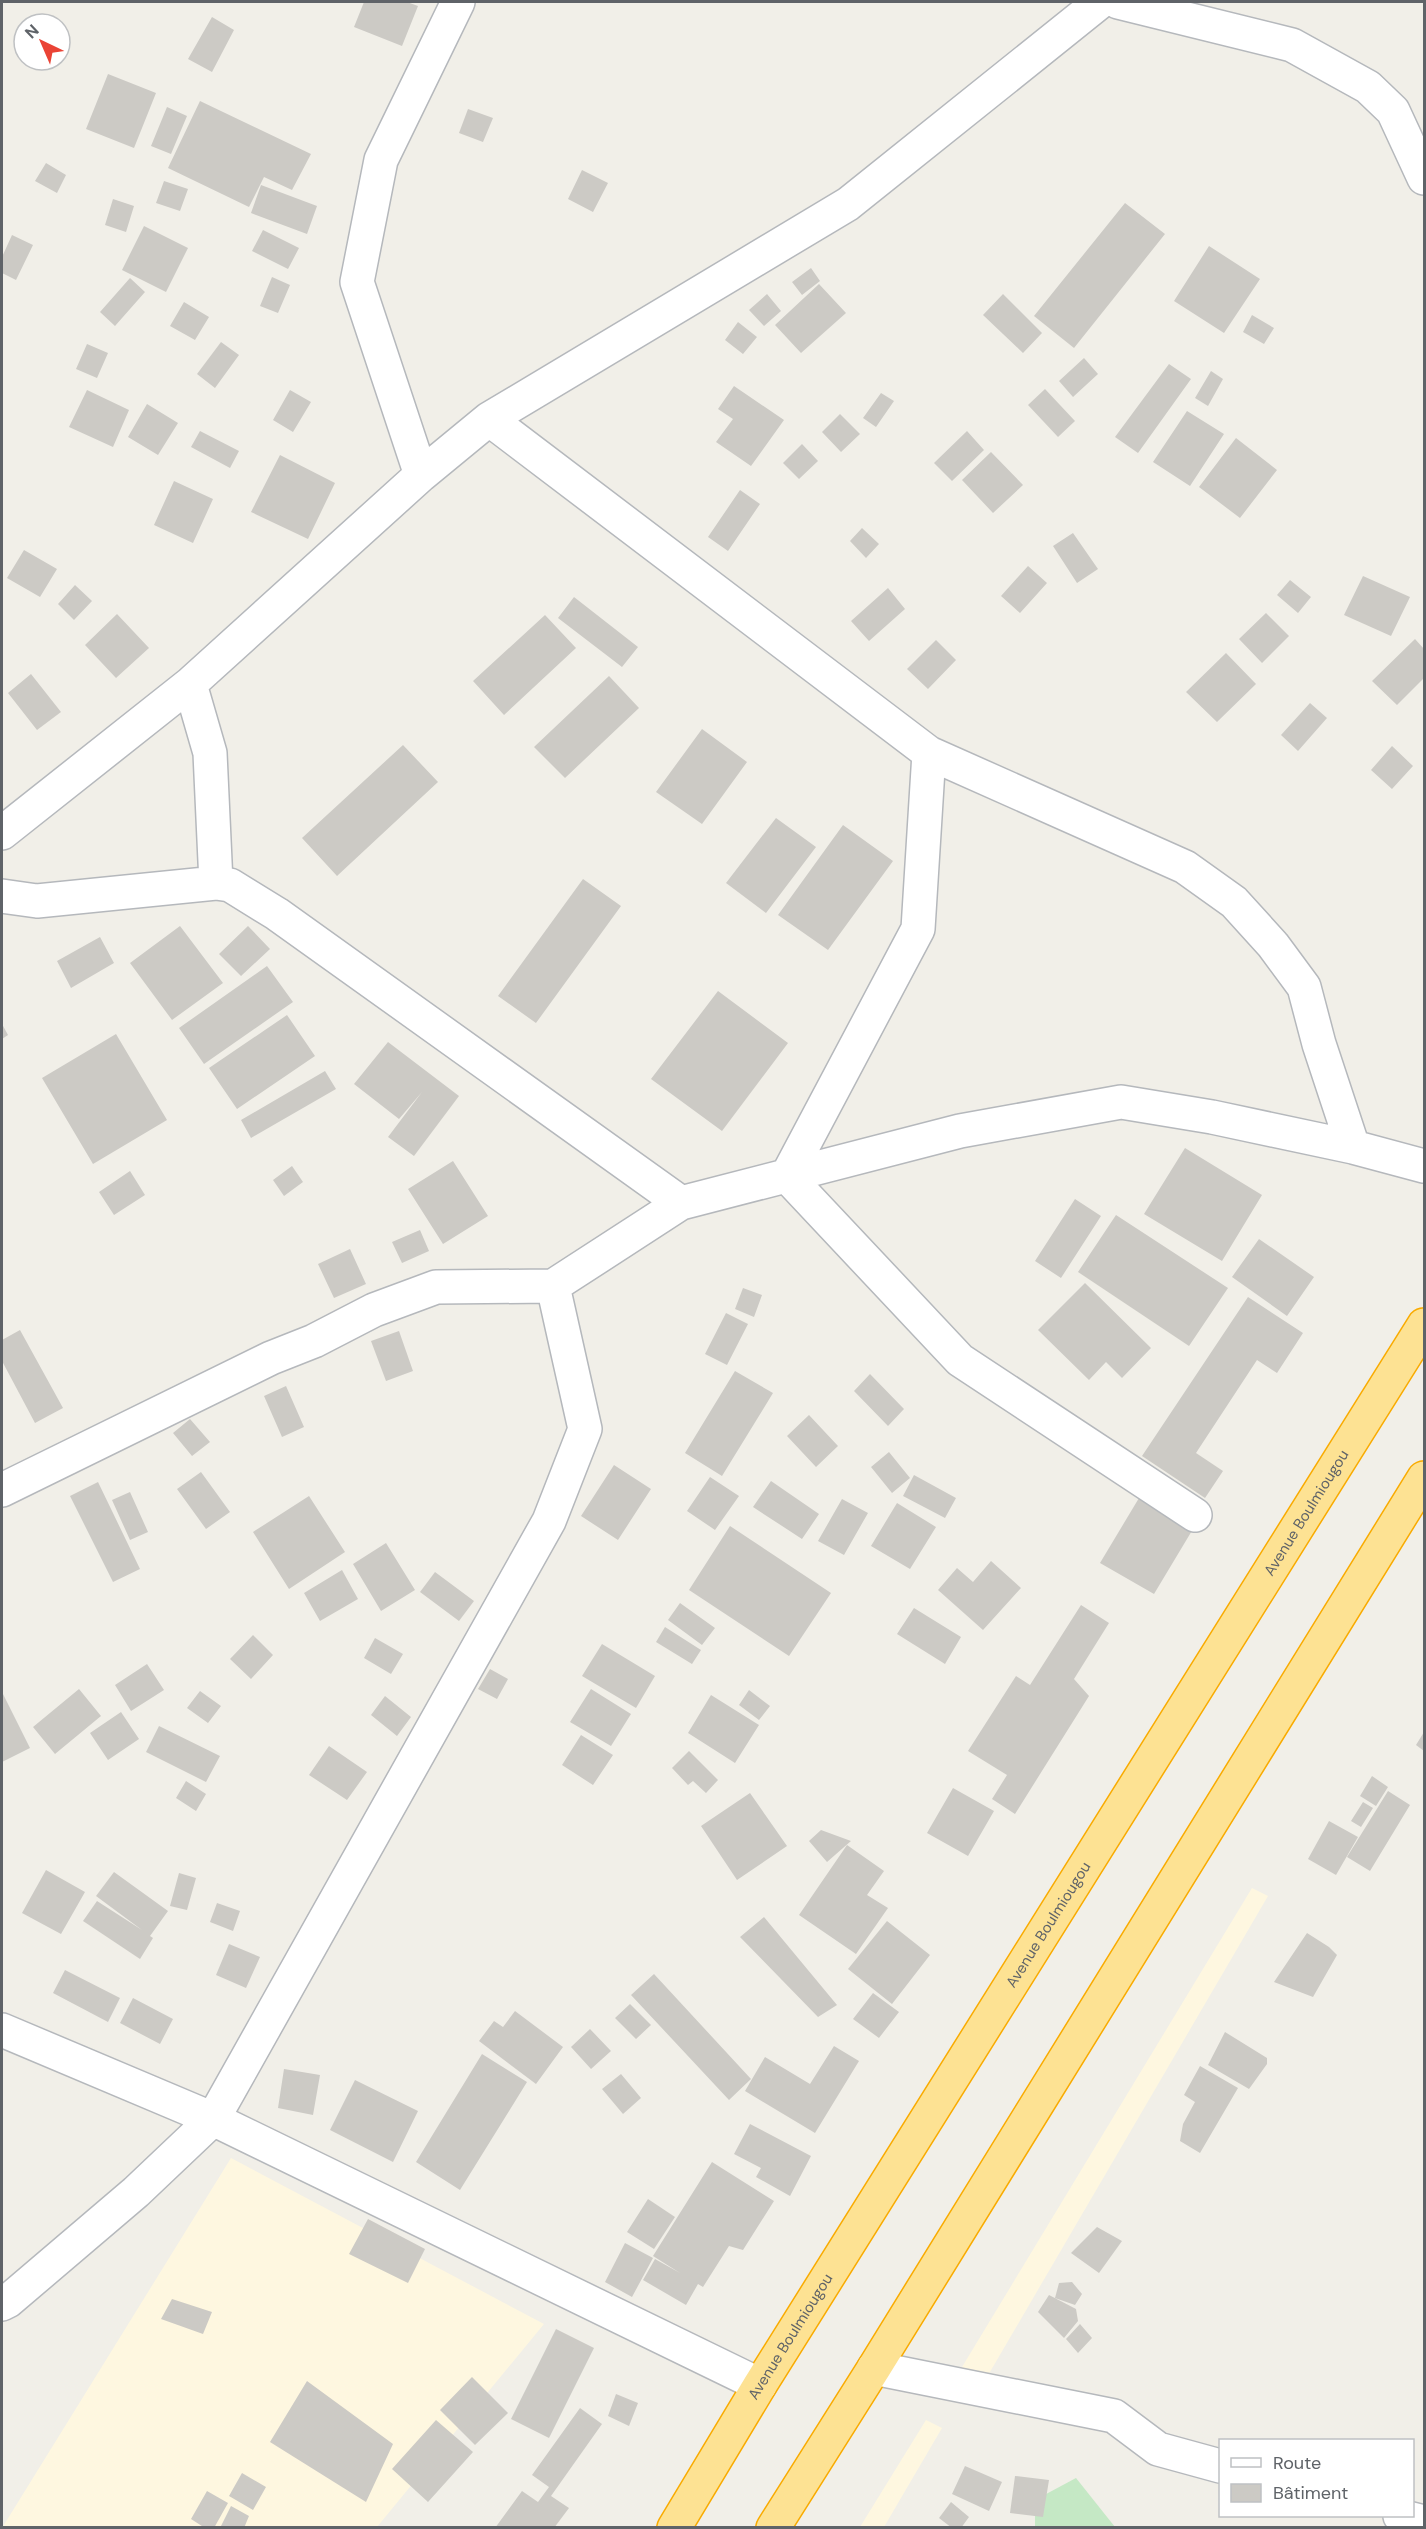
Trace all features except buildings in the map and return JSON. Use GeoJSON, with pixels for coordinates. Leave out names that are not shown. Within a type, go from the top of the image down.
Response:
{"type":"FeatureCollection","features":[{"type":"Feature","properties":{"kind":"highway","name":"Avenue Boulmiougou"},"geometry":{"type":"LineString","coordinates":[[674,2528],[760,2385],[1425,1325]]}},
{"type":"Feature","properties":{"kind":"highway"},"geometry":{"type":"LineString","coordinates":[[773,2528],[1425,1478]]}},
{"type":"Feature","properties":{"kind":"street"},"geometry":{"type":"LineString","coordinates":[[421,475],[357,282],[381,160],[458,2]]}},
{"type":"Feature","properties":{"kind":"street"},"geometry":{"type":"LineString","coordinates":[[2,833],[190,684],[421,475],[489,419],[848,204],[1100,2]]}},
{"type":"Feature","properties":{"kind":"street"},"geometry":{"type":"LineString","coordinates":[[1118,2],[1292,45],[1368,87],[1393,111],[1425,178]]}},
{"type":"Feature","properties":{"kind":"street"},"geometry":{"type":"LineString","coordinates":[[489,419],[929,753],[1185,867],[1234,902],[1273,945],[1304,987],[1318,1044],[1353,1147]]}},
{"type":"Feature","properties":{"kind":"street"},"geometry":{"type":"LineString","coordinates":[[190,684],[210,753],[216,883]]}},
{"type":"Feature","properties":{"kind":"street"},"geometry":{"type":"LineString","coordinates":[[787,1176],[918,929],[929,753]]}},
{"type":"Feature","properties":{"kind":"street"},"geometry":{"type":"LineString","coordinates":[[2,896],[37,901],[216,883],[230,885],[277,914],[681,1203]]}},
{"type":"Feature","properties":{"kind":"street"},"geometry":{"type":"LineString","coordinates":[[2,1490],[384,1306],[436,1287],[553,1286],[681,1203],[960,1131],[1121,1102],[1212,1117],[1353,1147],[1425,1166]]}},
{"type":"Feature","properties":{"kind":"street"},"geometry":{"type":"LineString","coordinates":[[787,1176],[960,1360],[1195,1515]]}},
{"type":"Feature","properties":{"kind":"street"},"geometry":{"type":"LineString","coordinates":[[4,2299],[136,2192],[213,2119],[549,1521],[585,1429],[553,1286]]}},
{"type":"Feature","properties":{"kind":"street"},"geometry":{"type":"LineString","coordinates":[[2,2030],[213,2119],[760,2385]]}},
{"type":"Feature","properties":{"kind":"street"},"geometry":{"type":"LineString","coordinates":[[874,2368],[1114,2416],[1158,2449],[1219,2465]]}},
{"type":"Feature","properties":{"kind":"street"},"geometry":{"type":"LineString","coordinates":[[1404,2517],[1425,2522]]}},
{"type":"Feature","properties":{"kind":"shaded area"},"geometry":{"type":"Polygon","coordinates":[[[1252,1888],[1268,1896],[980,2389],[959,2372],[1252,1888]]]}},
{"type":"Feature","properties":{"kind":"shaded area"},"geometry":{"type":"Polygon","coordinates":[[[231,2158],[544,2324],[377,2527],[2,2528],[231,2158]]]}},
{"type":"Feature","properties":{"kind":"shaded area"},"geometry":{"type":"Polygon","coordinates":[[[926,2420],[942,2428],[884,2527],[860,2527],[926,2420]]]}},
{"type":"Feature","properties":{"kind":"green space"},"geometry":{"type":"Polygon","coordinates":[[[1076,2478],[1115,2527],[1035,2528],[1035,2500],[1076,2478]]]}}]}
